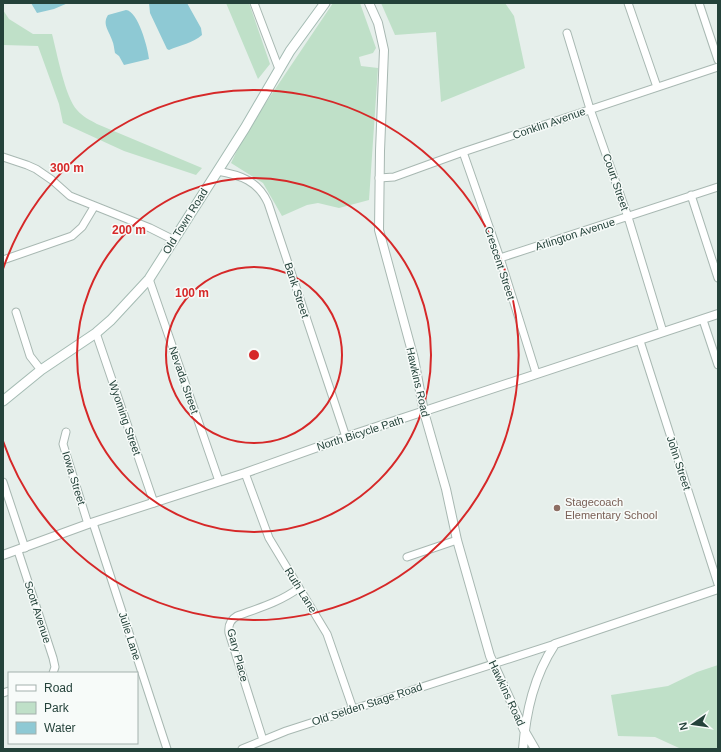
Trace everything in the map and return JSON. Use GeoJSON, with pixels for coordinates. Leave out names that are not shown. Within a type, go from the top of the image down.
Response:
{"type":"FeatureCollection","features":[{"type":"Feature","properties":{"kind":"main road","name":"Old Town Road"},"geometry":{"type":"LineString","coordinates":[[3,401],[42,370],[96,333],[111,320],[149,279],[245,128],[290,51],[325,3]]}},
{"type":"Feature","properties":{"kind":"street"},"geometry":{"type":"LineString","coordinates":[[254,3],[279,69]]}},
{"type":"Feature","properties":{"kind":"street","name":"Hawkins Road"},"geometry":{"type":"LineString","coordinates":[[369,3],[378,23],[384,50],[379,178],[379,230],[414,359],[424,412],[446,489],[457,540],[493,663],[524,730],[536,749]]}},
{"type":"Feature","properties":{"kind":"street"},"geometry":{"type":"LineString","coordinates":[[628,3],[657,87]]}},
{"type":"Feature","properties":{"kind":"street"},"geometry":{"type":"LineString","coordinates":[[699,3],[718,60]]}},
{"type":"Feature","properties":{"kind":"street","name":"Court Street"},"geometry":{"type":"LineString","coordinates":[[567,33],[590,110],[628,217],[663,332]]}},
{"type":"Feature","properties":{"kind":"street","name":"Conklin Avenue"},"geometry":{"type":"LineString","coordinates":[[379,178],[394,177],[463,152],[718,67]]}},
{"type":"Feature","properties":{"kind":"street","name":"Crescent Street"},"geometry":{"type":"LineString","coordinates":[[463,152],[500,258],[536,373]]}},
{"type":"Feature","properties":{"kind":"street"},"geometry":{"type":"LineString","coordinates":[[3,157],[36,169],[52,180],[70,196],[94,207],[150,228],[174,240]]}},
{"type":"Feature","properties":{"kind":"street","name":"Bank Street"},"geometry":{"type":"LineString","coordinates":[[217,171],[246,179],[257,185],[264,193],[346,437]]}},
{"type":"Feature","properties":{"kind":"street","name":"Arlington Avenue"},"geometry":{"type":"LineString","coordinates":[[500,258],[718,187]]}},
{"type":"Feature","properties":{"kind":"street"},"geometry":{"type":"LineString","coordinates":[[691,195],[718,278]]}},
{"type":"Feature","properties":{"kind":"street"},"geometry":{"type":"LineString","coordinates":[[3,260],[72,236],[82,227],[94,207]]}},
{"type":"Feature","properties":{"kind":"street","name":"Nevada Street"},"geometry":{"type":"LineString","coordinates":[[149,279],[218,481]]}},
{"type":"Feature","properties":{"kind":"street"},"geometry":{"type":"LineString","coordinates":[[16,312],[30,356],[42,370]]}},
{"type":"Feature","properties":{"kind":"street","name":"North Bicycle Path"},"geometry":{"type":"LineString","coordinates":[[3,555],[346,437],[718,314]]}},
{"type":"Feature","properties":{"kind":"street"},"geometry":{"type":"LineString","coordinates":[[703,320],[718,365]]}},
{"type":"Feature","properties":{"kind":"street","name":"Wyoming Street"},"geometry":{"type":"LineString","coordinates":[[96,333],[154,503]]}},
{"type":"Feature","properties":{"kind":"street","name":"John Street"},"geometry":{"type":"LineString","coordinates":[[640,341],[718,584]]}},
{"type":"Feature","properties":{"kind":"street","name":"Iowa Street"},"geometry":{"type":"LineString","coordinates":[[66,432],[63,444],[91,524]]}},
{"type":"Feature","properties":{"kind":"street","name":"Ruth Lane"},"geometry":{"type":"LineString","coordinates":[[244,473],[269,538],[327,634],[353,709]]}},
{"type":"Feature","properties":{"kind":"street","name":"Scott Avenue"},"geometry":{"type":"LineString","coordinates":[[3,482],[53,658],[55,667],[53,672]]}},
{"type":"Feature","properties":{"kind":"street","name":"Julie Lane"},"geometry":{"type":"LineString","coordinates":[[91,524],[167,749]]}},
{"type":"Feature","properties":{"kind":"street"},"geometry":{"type":"LineString","coordinates":[[407,557],[457,540]]}},
{"type":"Feature","properties":{"kind":"street","name":"Gary Place"},"geometry":{"type":"LineString","coordinates":[[263,740],[229,633],[229,624],[233,618],[287,597],[299,588]]}},
{"type":"Feature","properties":{"kind":"street"},"geometry":{"type":"LineString","coordinates":[[523,749],[524,730],[531,696],[546,658],[555,644],[718,589]]}},
{"type":"Feature","properties":{"kind":"street","name":"Old Selden Stage Road"},"geometry":{"type":"LineString","coordinates":[[242,749],[286,731],[555,644]]}},
{"type":"Feature","properties":{"kind":"green space"},"geometry":{"type":"Polygon","coordinates":[[[226,3],[249,3],[270,64],[258,79],[226,3]]]}},
{"type":"Feature","properties":{"kind":"green space"},"geometry":{"type":"Polygon","coordinates":[[[333,3],[360,3],[376,48],[373,53],[359,57],[361,66],[378,68],[369,200],[339,208],[318,203],[307,205],[282,216],[263,183],[231,163],[245,134],[333,3]]]}},
{"type":"Feature","properties":{"kind":"green space"},"geometry":{"type":"Polygon","coordinates":[[[381,3],[505,3],[514,16],[525,68],[441,102],[436,32],[395,35],[381,3]]]}},
{"type":"Feature","properties":{"kind":"green space"},"geometry":{"type":"Polygon","coordinates":[[[3,10],[9,19],[33,34],[52,34],[65,85],[73,104],[82,115],[97,124],[202,168],[196,175],[124,151],[63,123],[59,104],[38,46],[3,45],[3,10]]]}},
{"type":"Feature","properties":{"kind":"green space"},"geometry":{"type":"Polygon","coordinates":[[[718,665],[718,749],[679,749],[655,737],[618,736],[611,695],[668,686],[697,672],[718,665]]]}},
{"type":"Feature","properties":{"kind":"water"},"geometry":{"type":"Polygon","coordinates":[[[31,3],[68,3],[54,9],[37,13],[31,3]]]}},
{"type":"Feature","properties":{"kind":"water"},"geometry":{"type":"Polygon","coordinates":[[[149,3],[187,3],[201,28],[202,35],[191,42],[169,50],[167,49],[150,13],[149,3]]]}},
{"type":"Feature","properties":{"kind":"water"},"geometry":{"type":"Polygon","coordinates":[[[126,10],[135,17],[142,31],[149,59],[124,65],[119,56],[115,53],[107,28],[106,18],[108,15],[126,10]]]}},
{"type":"Feature","properties":{"kind":"place","name":"Stagecoach Elementary School"},"geometry":{"type":"Point","coordinates":[557,508]}}]}
